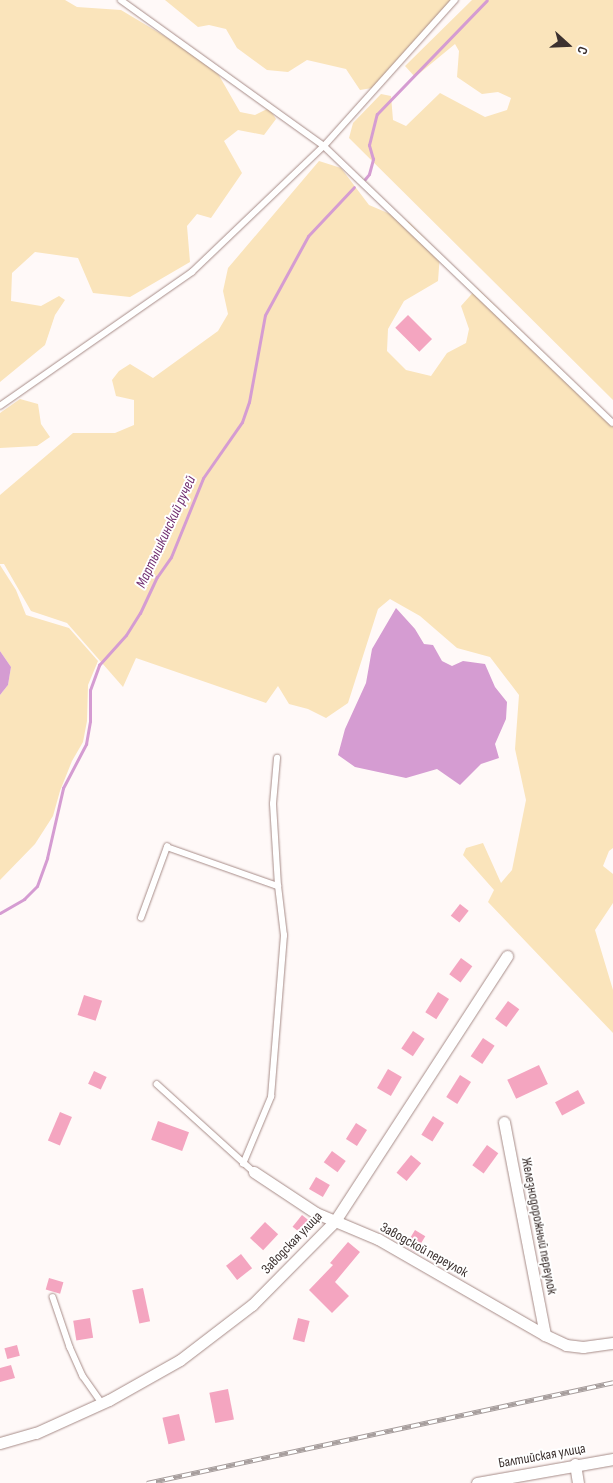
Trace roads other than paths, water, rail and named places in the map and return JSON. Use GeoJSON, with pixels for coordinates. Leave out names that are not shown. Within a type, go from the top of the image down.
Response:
{"type":"FeatureCollection","features":[{"type":"Feature","properties":{"kind":"street","name":"Заводская улица"},"geometry":{"type":"LineString","coordinates":[[0,1443],[36,1433],[102,1402],[180,1360],[252,1305],[335,1221],[507,956]]}},
{"type":"Feature","properties":{"kind":"street","name":"Железнодорожный переулок"},"geometry":{"type":"LineString","coordinates":[[504,1122],[545,1336]]}},
{"type":"Feature","properties":{"kind":"street","name":"Заводской переулок"},"geometry":{"type":"LineString","coordinates":[[254,1172],[316,1214],[378,1240],[545,1336],[566,1345],[584,1347],[613,1343]]}},
{"type":"Feature","properties":{"kind":"street","name":"Балтийская улица"},"geometry":{"type":"LineString","coordinates":[[477,1483],[575,1464],[613,1459]]}},
{"type":"Feature","properties":{"kind":"street"},"geometry":{"type":"LineString","coordinates":[[575,1464],[578,1483]]}},
{"type":"Feature","properties":{"kind":"lane"},"geometry":{"type":"LineString","coordinates":[[121,0],[324,146],[613,423]]}},
{"type":"Feature","properties":{"kind":"lane"},"geometry":{"type":"LineString","coordinates":[[0,406],[192,272],[324,146],[455,0]]}},
{"type":"Feature","properties":{"kind":"lane"},"geometry":{"type":"LineString","coordinates":[[243,1164],[271,1097],[284,936],[278,886],[273,804],[277,758]]}},
{"type":"Feature","properties":{"kind":"lane"},"geometry":{"type":"LineString","coordinates":[[141,918],[167,847],[278,886]]}},
{"type":"Feature","properties":{"kind":"lane"},"geometry":{"type":"LineString","coordinates":[[157,1084],[254,1172]]}},
{"type":"Feature","properties":{"kind":"lane"},"geometry":{"type":"LineString","coordinates":[[53,1296],[70,1348],[83,1376],[102,1402]]}},
{"type":"Feature","properties":{"kind":"waterway","name":"Мартышкинский ручей"},"geometry":{"type":"LineString","coordinates":[[365,179],[369,174],[373,159],[369,145],[377,114],[487,0]]}},
{"type":"Feature","properties":{"kind":"waterway","name":"Мартышкинский ручей"},"geometry":{"type":"LineString","coordinates":[[0,913],[24,899],[37,886],[47,858],[63,788],[86,744],[90,721],[90,690],[99,665],[126,635],[140,613],[157,577],[171,557],[203,478],[242,422],[249,402],[265,315],[308,236],[354,187]]}},
{"type":"Feature","properties":{"kind":"railway"},"geometry":{"type":"LineString","coordinates":[[147,1483],[613,1382]]}}]}
